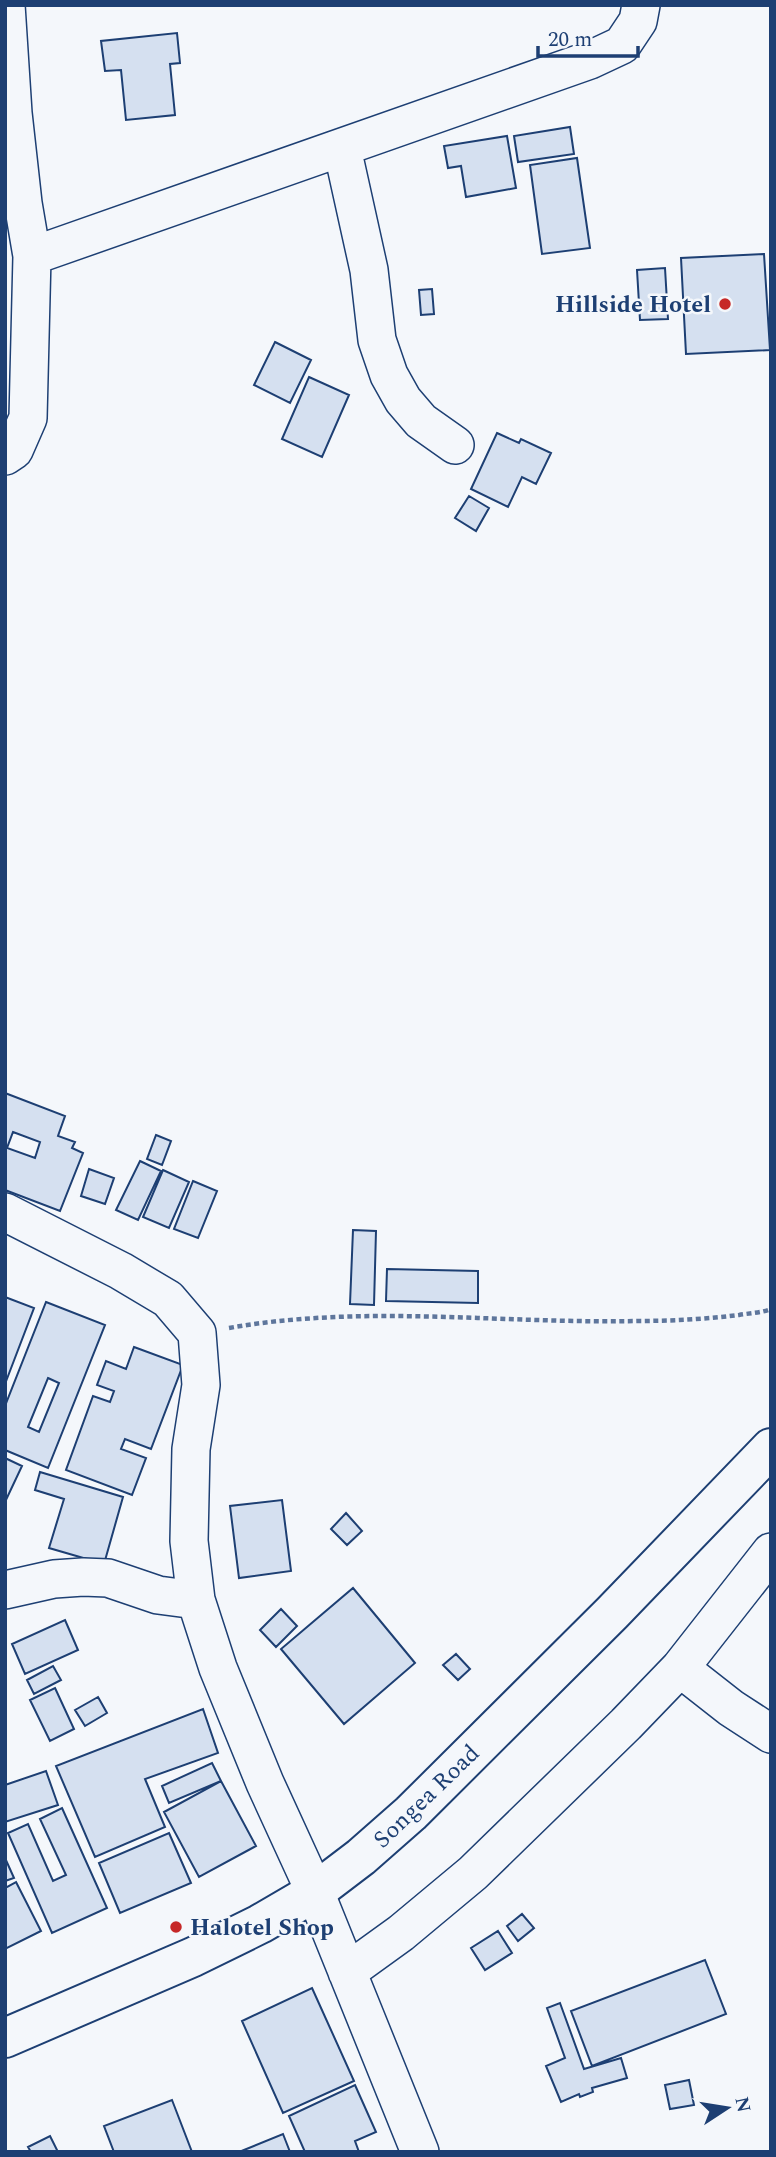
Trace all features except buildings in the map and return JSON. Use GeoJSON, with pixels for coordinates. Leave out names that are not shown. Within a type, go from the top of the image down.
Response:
{"type":"FeatureCollection","features":[{"type":"Feature","properties":{"kind":"highway","name":"Songea Road"},"geometry":{"type":"LineString","coordinates":[[5,2038],[193,1957],[260,1924],[315,1892],[361,1857],[411,1813],[612,1613],[771,1448]]}},
{"type":"Feature","properties":{"kind":"street"},"geometry":{"type":"LineString","coordinates":[[5,456],[14,450],[28,418],[32,256],[13,113],[6,5]]}},
{"type":"Feature","properties":{"kind":"street"},"geometry":{"type":"LineString","coordinates":[[32,256],[590,60],[622,45],[638,21],[641,5]]}},
{"type":"Feature","properties":{"kind":"street"},"geometry":{"type":"LineString","coordinates":[[342,148],[369,270],[377,340],[389,375],[403,400],[421,421],[455,445]]}},
{"type":"Feature","properties":{"kind":"street"},"geometry":{"type":"LineString","coordinates":[[5,1212],[121,1271],[168,1300],[197,1333],[201,1385],[191,1449],[189,1541],[196,1601],[218,1668],[265,1783],[315,1892],[421,2152]]}},
{"type":"Feature","properties":{"kind":"street"},"geometry":{"type":"LineString","coordinates":[[347,1972],[401,1933],[473,1873],[680,1668],[771,1552]]}},
{"type":"Feature","properties":{"kind":"street"},"geometry":{"type":"LineString","coordinates":[[5,1590],[54,1579],[108,1578],[158,1595],[196,1601]]}},
{"type":"Feature","properties":{"kind":"street"},"geometry":{"type":"LineString","coordinates":[[680,1668],[731,1708],[771,1734]]}},
{"type":"Feature","properties":{"kind":"path"},"geometry":{"type":"LineString","coordinates":[[197,1333],[318,1318],[404,1316],[610,1322],[719,1317],[771,1309]]}},
{"type":"Feature","properties":{"kind":"place","name":"Hillside Hotel"},"geometry":{"type":"Point","coordinates":[725,304]}},
{"type":"Feature","properties":{"kind":"place","name":"Halotel Shop"},"geometry":{"type":"Point","coordinates":[176,1927]}}]}
